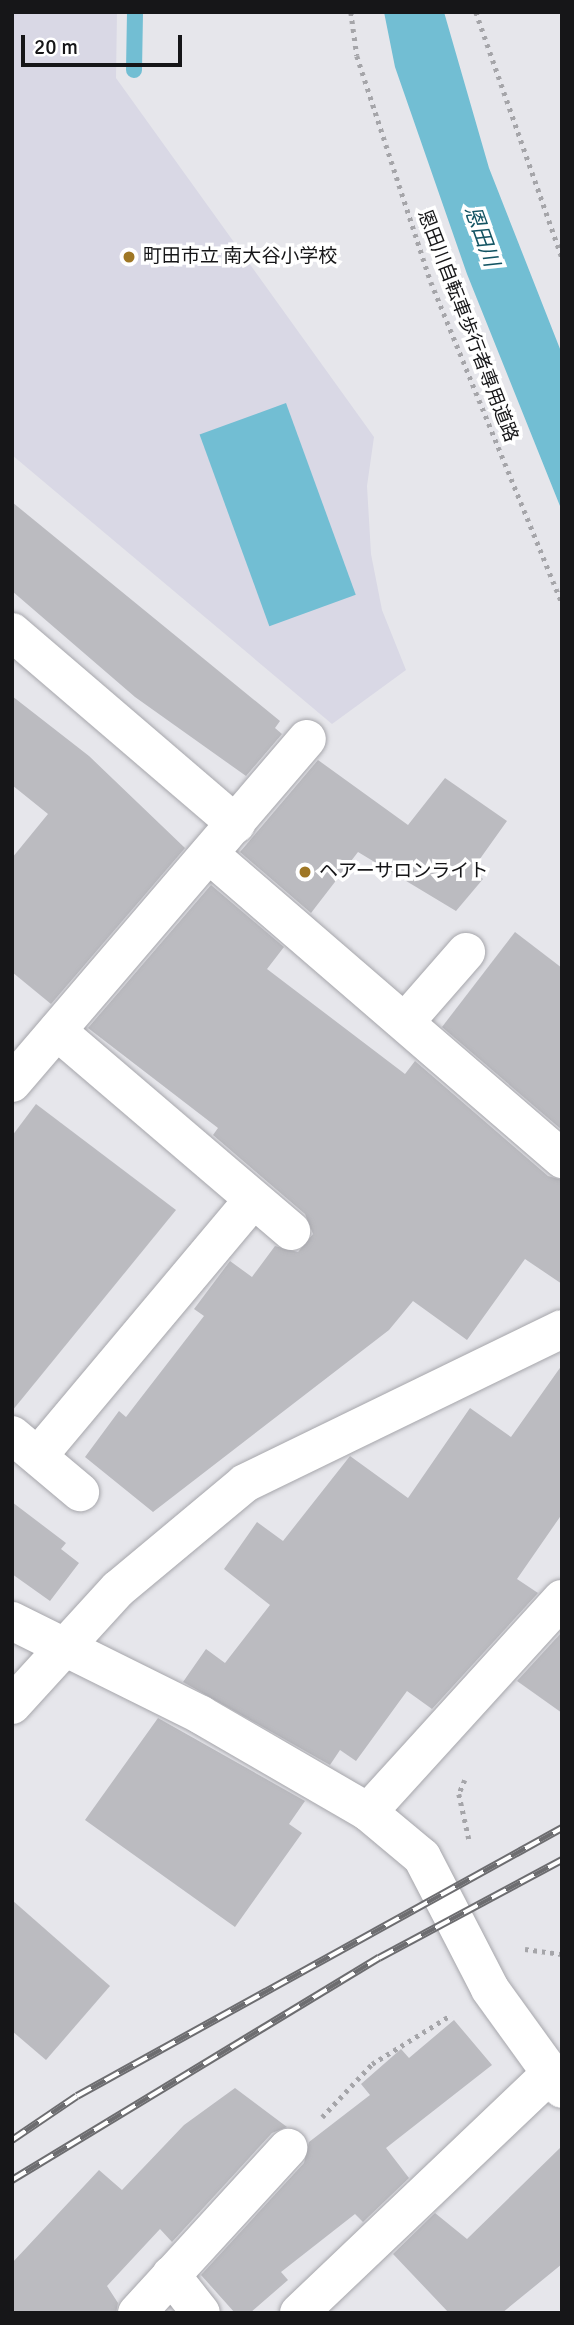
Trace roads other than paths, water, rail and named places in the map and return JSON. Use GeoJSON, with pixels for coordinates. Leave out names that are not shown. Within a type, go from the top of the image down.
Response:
{"type":"FeatureCollection","features":[{"type":"Feature","properties":{"kind":"street"},"geometry":{"type":"LineString","coordinates":[[12,632],[236,824]]}},
{"type":"Feature","properties":{"kind":"street"},"geometry":{"type":"LineString","coordinates":[[12,1083],[307,739]]}},
{"type":"Feature","properties":{"kind":"street"},"geometry":{"type":"LineString","coordinates":[[209,854],[562,1159]]}},
{"type":"Feature","properties":{"kind":"street"},"geometry":{"type":"LineString","coordinates":[[405,1023],[466,952]]}},
{"type":"Feature","properties":{"kind":"street"},"geometry":{"type":"LineString","coordinates":[[57,1031],[291,1231]]}},
{"type":"Feature","properties":{"kind":"street"},"geometry":{"type":"LineString","coordinates":[[80,1492],[25,1446],[253,1200]]}},
{"type":"Feature","properties":{"kind":"street"},"geometry":{"type":"LineString","coordinates":[[12,1705],[159,1550],[245,1483],[562,1329]]}},
{"type":"Feature","properties":{"kind":"street"},"geometry":{"type":"LineString","coordinates":[[368,1812],[562,1600]]}},
{"type":"Feature","properties":{"kind":"street"},"geometry":{"type":"LineString","coordinates":[[12,1621],[67,1646],[368,1812],[433,1871],[490,1989],[556,2082],[299,2313]]}},
{"type":"Feature","properties":{"kind":"street"},"geometry":{"type":"LineString","coordinates":[[137,2313],[288,2148]]}},
{"type":"Feature","properties":{"kind":"street"},"geometry":{"type":"LineString","coordinates":[[172,2275],[201,2313]]}},
{"type":"Feature","properties":{"kind":"water","name":"恩田川"},"geometry":{"type":"Polygon","coordinates":[[[384,12],[444,12],[489,168],[562,354],[562,511],[467,274],[395,67],[384,12]]]}},
{"type":"Feature","properties":{"kind":"water"},"geometry":{"type":"Polygon","coordinates":[[[286,403],[356,595],[269,626],[200,434],[286,403]]]}},
{"type":"Feature","properties":{"kind":"waterway"},"geometry":{"type":"LineString","coordinates":[[134,70],[135,12]]}},
{"type":"Feature","properties":{"kind":"railway"},"geometry":{"type":"LineString","coordinates":[[12,2140],[77,2096],[562,1828]]}},
{"type":"Feature","properties":{"kind":"railway"},"geometry":{"type":"LineString","coordinates":[[12,2180],[379,1958],[562,1860]]}},
{"type":"Feature","properties":{"kind":"place","name":"町田市立 南大谷小学校"},"geometry":{"type":"Point","coordinates":[129,257]}},
{"type":"Feature","properties":{"kind":"place","name":"ヘアーサロンライト"},"geometry":{"type":"Point","coordinates":[305,872]}}]}
